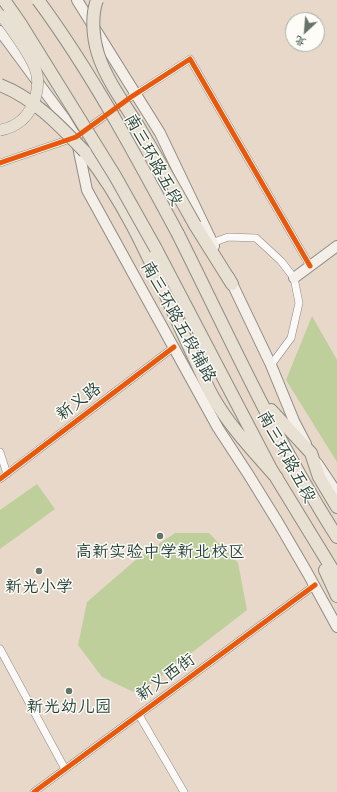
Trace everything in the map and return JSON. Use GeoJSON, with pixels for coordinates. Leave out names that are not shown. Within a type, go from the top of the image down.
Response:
{"type":"FeatureCollection","features":[{"type":"Feature","properties":{"kind":"highway","name":"南三环路五段"},"geometry":{"type":"LineString","coordinates":[[4,0],[20,23],[115,176],[277,478],[337,577]]}},
{"type":"Feature","properties":{"kind":"highway","name":"南三环路五段"},"geometry":{"type":"LineString","coordinates":[[38,0],[91,79],[135,155],[178,234],[260,399],[314,500],[337,537]]}},
{"type":"Feature","properties":{"kind":"highway"},"geometry":{"type":"LineString","coordinates":[[97,0],[93,24],[96,48],[101,63],[195,225],[232,284]]}},
{"type":"Feature","properties":{"kind":"highway"},"geometry":{"type":"LineString","coordinates":[[0,85],[22,96],[64,129],[85,152],[102,175],[136,232],[213,397],[232,426],[277,478]]}},
{"type":"Feature","properties":{"kind":"highway"},"geometry":{"type":"LineString","coordinates":[[260,399],[311,453],[319,477],[336,500]]}},
{"type":"Feature","properties":{"kind":"highway"},"geometry":{"type":"LineString","coordinates":[[299,516],[337,596]]}},
{"type":"Feature","properties":{"kind":"main road"},"geometry":{"type":"LineString","coordinates":[[77,0],[160,133],[271,365],[294,421],[311,453]]}},
{"type":"Feature","properties":{"kind":"main road"},"geometry":{"type":"LineString","coordinates":[[0,130],[16,124],[25,117],[32,104],[38,87],[36,72],[32,61],[2,16]]}},
{"type":"Feature","properties":{"kind":"main road","name":"南三环路五段辅路"},"geometry":{"type":"LineString","coordinates":[[0,31],[65,119],[76,137],[87,190],[218,428],[315,585],[337,627]]}},
{"type":"Feature","properties":{"kind":"main road"},"geometry":{"type":"LineString","coordinates":[[294,278],[337,246]]}},
{"type":"Feature","properties":{"kind":"street"},"geometry":{"type":"LineString","coordinates":[[0,163],[76,137],[136,94],[190,59],[310,266]]}},
{"type":"Feature","properties":{"kind":"street"},"geometry":{"type":"LineString","coordinates":[[212,243],[228,238],[256,238],[281,261],[294,278],[299,303],[291,338],[271,365]]}},
{"type":"Feature","properties":{"kind":"street","name":"新义路"},"geometry":{"type":"LineString","coordinates":[[0,479],[174,347]]}},
{"type":"Feature","properties":{"kind":"street"},"geometry":{"type":"LineString","coordinates":[[0,452],[7,474]]}},
{"type":"Feature","properties":{"kind":"street","name":"新义西街"},"geometry":{"type":"LineString","coordinates":[[34,792],[315,585]]}},
{"type":"Feature","properties":{"kind":"street"},"geometry":{"type":"LineString","coordinates":[[0,649],[65,769]]}},
{"type":"Feature","properties":{"kind":"street"},"geometry":{"type":"LineString","coordinates":[[139,715],[184,792]]}},
{"type":"Feature","properties":{"kind":"green space"},"geometry":{"type":"Polygon","coordinates":[[[312,316],[337,360],[337,462],[286,380],[312,316]]]}},
{"type":"Feature","properties":{"kind":"green space"},"geometry":{"type":"Polygon","coordinates":[[[37,484],[55,509],[0,549],[0,510],[37,484]]]}},
{"type":"Feature","properties":{"kind":"green space"},"geometry":{"type":"Polygon","coordinates":[[[175,533],[209,533],[238,563],[247,610],[138,694],[102,677],[78,645],[87,602],[138,558],[175,533]]]}},
{"type":"Feature","properties":{"kind":"cycle path"},"geometry":{"type":"LineString","coordinates":[[0,163],[76,137],[131,97],[190,59],[310,266]]}},
{"type":"Feature","properties":{"kind":"cycle path"},"geometry":{"type":"LineString","coordinates":[[0,479],[174,347]]}},
{"type":"Feature","properties":{"kind":"cycle path"},"geometry":{"type":"LineString","coordinates":[[34,792],[315,585]]}},
{"type":"Feature","properties":{"kind":"place","name":"高新实验中学新北校区"},"geometry":{"type":"Point","coordinates":[160,536]}},
{"type":"Feature","properties":{"kind":"place","name":"新光小学"},"geometry":{"type":"Point","coordinates":[39,571]}},
{"type":"Feature","properties":{"kind":"place","name":"新光幼儿园"},"geometry":{"type":"Point","coordinates":[69,691]}}]}
